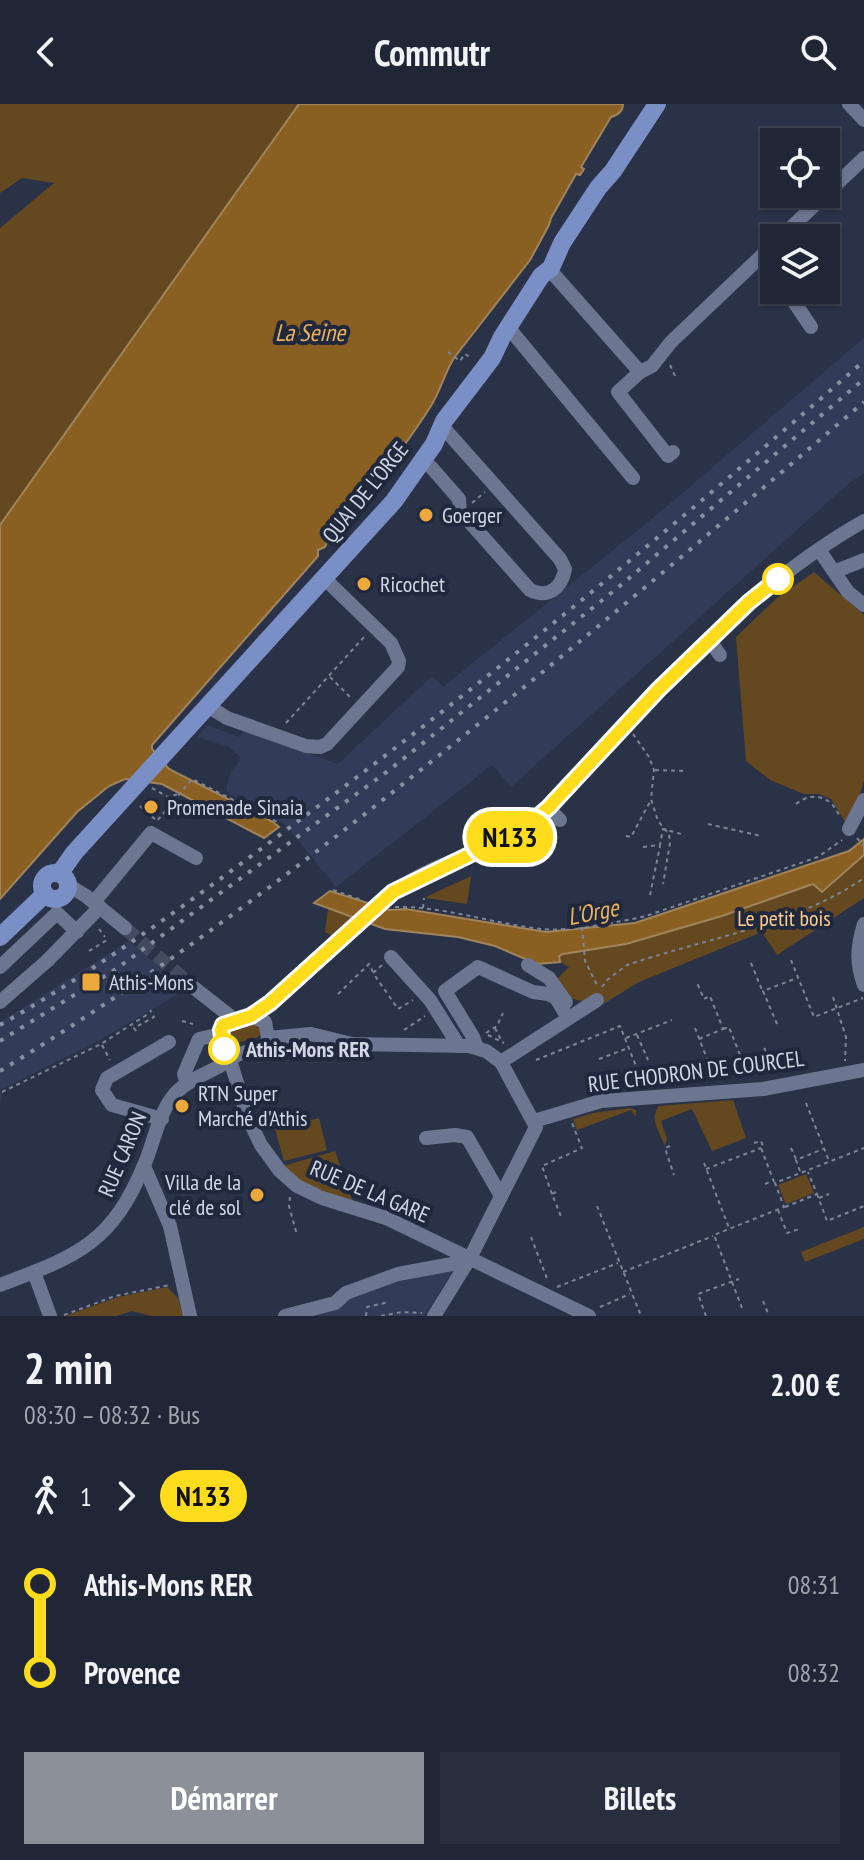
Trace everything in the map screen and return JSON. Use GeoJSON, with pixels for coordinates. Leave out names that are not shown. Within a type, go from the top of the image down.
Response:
{"type":"FeatureCollection","features":[{"type":"Feature","properties":{"kind":"main road","name":"QUAI DE L'ORGE"},"geometry":{"type":"LineString","coordinates":[[43,891],[45,876],[53,872],[64,879],[74,853],[394,501],[434,444],[464,392],[475,383],[492,358],[508,327],[549,269],[598,188],[613,171],[657,104]]}},
{"type":"Feature","properties":{"kind":"main road"},"geometry":{"type":"LineString","coordinates":[[0,920],[25,895],[43,891]]}},
{"type":"Feature","properties":{"kind":"main road"},"geometry":{"type":"LineString","coordinates":[[0,937],[43,891]]}},
{"type":"Feature","properties":{"kind":"street"},"geometry":{"type":"LineString","coordinates":[[849,104],[864,120]]}},
{"type":"Feature","properties":{"kind":"street"},"geometry":{"type":"LineString","coordinates":[[795,224],[864,158]]}},
{"type":"Feature","properties":{"kind":"street"},"geometry":{"type":"LineString","coordinates":[[673,452],[668,456],[618,392],[640,372],[652,366],[671,342],[760,257]]}},
{"type":"Feature","properties":{"kind":"street"},"geometry":{"type":"LineString","coordinates":[[549,269],[640,372]]}},
{"type":"Feature","properties":{"kind":"street"},"geometry":{"type":"LineString","coordinates":[[795,304],[811,327]]}},
{"type":"Feature","properties":{"kind":"street"},"geometry":{"type":"LineString","coordinates":[[508,327],[633,478]]}},
{"type":"Feature","properties":{"kind":"street"},"geometry":{"type":"LineString","coordinates":[[431,467],[459,499],[461,512],[530,590],[547,593],[561,583],[565,569],[560,559],[442,426]]}},
{"type":"Feature","properties":{"kind":"street"},"geometry":{"type":"LineString","coordinates":[[187,1084],[184,1074],[199,1039],[226,1026],[258,1019],[270,1003],[404,885],[523,829],[548,808],[649,699],[710,641],[745,617],[769,585],[864,521]]}},
{"type":"Feature","properties":{"kind":"street"},"geometry":{"type":"LineString","coordinates":[[819,550],[848,592],[864,605]]}},
{"type":"Feature","properties":{"kind":"street"},"geometry":{"type":"LineString","coordinates":[[836,571],[864,560]]}},
{"type":"Feature","properties":{"kind":"street"},"geometry":{"type":"LineString","coordinates":[[208,706],[227,718],[251,721],[306,746],[320,747],[327,744],[398,667],[399,657],[391,643],[325,579]]}},
{"type":"Feature","properties":{"kind":"street"},"geometry":{"type":"LineString","coordinates":[[710,641],[720,655]]}},
{"type":"Feature","properties":{"kind":"street"},"geometry":{"type":"LineString","coordinates":[[851,836],[864,800]]}},
{"type":"Feature","properties":{"kind":"street"},"geometry":{"type":"LineString","coordinates":[[548,808],[560,820]]}},
{"type":"Feature","properties":{"kind":"street"},"geometry":{"type":"LineString","coordinates":[[851,836],[864,815]]}},
{"type":"Feature","properties":{"kind":"street"},"geometry":{"type":"LineString","coordinates":[[0,1002],[77,932],[151,833],[196,858]]}},
{"type":"Feature","properties":{"kind":"street"},"geometry":{"type":"LineString","coordinates":[[64,879],[125,928]]}},
{"type":"Feature","properties":{"kind":"street"},"geometry":{"type":"LineString","coordinates":[[0,967],[57,913],[77,932]]}},
{"type":"Feature","properties":{"kind":"street"},"geometry":{"type":"LineString","coordinates":[[862,992],[857,954],[864,924]]}},
{"type":"Feature","properties":{"kind":"street"},"geometry":{"type":"LineString","coordinates":[[391,957],[423,991],[459,1046]]}},
{"type":"Feature","properties":{"kind":"street"},"geometry":{"type":"LineString","coordinates":[[528,965],[549,978],[566,1003],[568,1018]]}},
{"type":"Feature","properties":{"kind":"street"},"geometry":{"type":"LineString","coordinates":[[477,1048],[445,991],[478,967],[533,992],[556,998],[568,1018]]}},
{"type":"Feature","properties":{"kind":"street"},"geometry":{"type":"LineString","coordinates":[[193,987],[217,1008],[226,1026],[224,1049],[234,1058]]}},
{"type":"Feature","properties":{"kind":"street"},"geometry":{"type":"LineString","coordinates":[[258,1019],[268,1038],[301,1040],[311,1034],[363,1044],[459,1046],[505,1052],[597,1000]]}},
{"type":"Feature","properties":{"kind":"street","name":"RUE CARON"},"geometry":{"type":"LineString","coordinates":[[0,1285],[84,1250],[108,1228],[122,1211],[144,1166],[168,1103],[187,1084],[234,1058],[263,1047],[268,1038]]}},
{"type":"Feature","properties":{"kind":"street"},"geometry":{"type":"LineString","coordinates":[[162,1119],[112,1105],[96,1094],[107,1078],[169,1042]]}},
{"type":"Feature","properties":{"kind":"street"},"geometry":{"type":"LineString","coordinates":[[434,1315],[470,1258],[534,1132],[534,1121],[505,1052]]}},
{"type":"Feature","properties":{"kind":"street","name":"RUE DE LA GARE"},"geometry":{"type":"LineString","coordinates":[[234,1058],[252,1117],[270,1158],[284,1176],[297,1186],[322,1198],[386,1218],[587,1315]]}},
{"type":"Feature","properties":{"kind":"street","name":"RUE CHODRON DE COURCEL"},"geometry":{"type":"LineString","coordinates":[[534,1121],[601,1101],[763,1089],[863,1072]]}},
{"type":"Feature","properties":{"kind":"street"},"geometry":{"type":"LineString","coordinates":[[426,1138],[467,1137],[501,1196]]}},
{"type":"Feature","properties":{"kind":"street"},"geometry":{"type":"LineString","coordinates":[[144,1166],[170,1226],[190,1316]]}},
{"type":"Feature","properties":{"kind":"street"},"geometry":{"type":"LineString","coordinates":[[285,1316],[335,1303],[346,1293],[398,1274],[470,1258]]}},
{"type":"Feature","properties":{"kind":"street"},"geometry":{"type":"LineString","coordinates":[[34,1272],[50,1316]]}},
{"type":"Feature","properties":{"kind":"path"},"geometry":{"type":"LineString","coordinates":[[448,352],[460,361],[465,354],[470,357]]}},
{"type":"Feature","properties":{"kind":"path"},"geometry":{"type":"LineString","coordinates":[[461,512],[489,488]]}},
{"type":"Feature","properties":{"kind":"path"},"geometry":{"type":"LineString","coordinates":[[284,726],[365,636]]}},
{"type":"Feature","properties":{"kind":"path"},"geometry":{"type":"LineString","coordinates":[[329,677],[349,695]]}},
{"type":"Feature","properties":{"kind":"path"},"geometry":{"type":"LineString","coordinates":[[626,836],[631,837],[651,799],[654,770],[638,739]]}},
{"type":"Feature","properties":{"kind":"path"},"geometry":{"type":"LineString","coordinates":[[654,770],[684,771]]}},
{"type":"Feature","properties":{"kind":"path"},"geometry":{"type":"LineString","coordinates":[[136,785],[157,821],[192,779],[279,823]]}},
{"type":"Feature","properties":{"kind":"path"},"geometry":{"type":"LineString","coordinates":[[136,785],[168,797],[180,794]]}},
{"type":"Feature","properties":{"kind":"path"},"geometry":{"type":"LineString","coordinates":[[796,804],[812,796],[823,798],[835,807],[851,836],[864,846]]}},
{"type":"Feature","properties":{"kind":"path"},"geometry":{"type":"LineString","coordinates":[[651,799],[663,829],[669,834],[663,884]]}},
{"type":"Feature","properties":{"kind":"path"},"geometry":{"type":"LineString","coordinates":[[708,824],[761,836]]}},
{"type":"Feature","properties":{"kind":"path"},"geometry":{"type":"LineString","coordinates":[[663,829],[685,835]]}},
{"type":"Feature","properties":{"kind":"path"},"geometry":{"type":"LineString","coordinates":[[650,895],[663,829]]}},
{"type":"Feature","properties":{"kind":"path"},"geometry":{"type":"LineString","coordinates":[[333,890],[380,903],[545,929],[646,916],[818,857],[851,836]]}},
{"type":"Feature","properties":{"kind":"path"},"geometry":{"type":"LineString","coordinates":[[643,847],[660,845]]}},
{"type":"Feature","properties":{"kind":"path"},"geometry":{"type":"LineString","coordinates":[[582,925],[585,961],[600,991],[607,980],[627,965],[795,913],[829,899],[864,878]]}},
{"type":"Feature","properties":{"kind":"path"},"geometry":{"type":"LineString","coordinates":[[423,909],[424,898]]}},
{"type":"Feature","properties":{"kind":"path"},"geometry":{"type":"LineString","coordinates":[[89,951],[107,940]]}},
{"type":"Feature","properties":{"kind":"path"},"geometry":{"type":"LineString","coordinates":[[373,973],[391,957]]}},
{"type":"Feature","properties":{"kind":"path"},"geometry":{"type":"LineString","coordinates":[[791,960],[814,1017],[837,1008],[862,992]]}},
{"type":"Feature","properties":{"kind":"path"},"geometry":{"type":"LineString","coordinates":[[751,963],[777,1024]]}},
{"type":"Feature","properties":{"kind":"path"},"geometry":{"type":"LineString","coordinates":[[338,994],[369,964],[398,1009],[423,991]]}},
{"type":"Feature","properties":{"kind":"path"},"geometry":{"type":"LineString","coordinates":[[113,988],[130,977]]}},
{"type":"Feature","properties":{"kind":"path"},"geometry":{"type":"LineString","coordinates":[[763,991],[798,977]]}},
{"type":"Feature","properties":{"kind":"path"},"geometry":{"type":"LineString","coordinates":[[701,984],[698,985],[704,999],[710,996],[723,1029]]}},
{"type":"Feature","properties":{"kind":"path"},"geometry":{"type":"LineString","coordinates":[[833,997],[846,1037],[844,1073]]}},
{"type":"Feature","properties":{"kind":"path"},"geometry":{"type":"LineString","coordinates":[[403,1031],[435,1008]]}},
{"type":"Feature","properties":{"kind":"path"},"geometry":{"type":"LineString","coordinates":[[2,1092],[101,1044],[149,1012],[154,1017],[134,1028],[136,1031]]}},
{"type":"Feature","properties":{"kind":"path"},"geometry":{"type":"LineString","coordinates":[[503,1013],[499,1024],[483,1034],[505,1052]]}},
{"type":"Feature","properties":{"kind":"path"},"geometry":{"type":"LineString","coordinates":[[625,1038],[672,1020]]}},
{"type":"Feature","properties":{"kind":"path"},"geometry":{"type":"LineString","coordinates":[[182,1021],[193,1024]]}},
{"type":"Feature","properties":{"kind":"path"},"geometry":{"type":"LineString","coordinates":[[536,1060],[620,1026],[648,1098]]}},
{"type":"Feature","properties":{"kind":"path"},"geometry":{"type":"LineString","coordinates":[[699,1039],[729,1027],[747,1073],[771,1066],[764,1047]]}},
{"type":"Feature","properties":{"kind":"path"},"geometry":{"type":"LineString","coordinates":[[494,1028],[505,1052]]}},
{"type":"Feature","properties":{"kind":"path"},"geometry":{"type":"LineString","coordinates":[[695,1028],[718,1092]]}},
{"type":"Feature","properties":{"kind":"path"},"geometry":{"type":"LineString","coordinates":[[636,1034],[648,1060]]}},
{"type":"Feature","properties":{"kind":"path"},"geometry":{"type":"LineString","coordinates":[[101,1044],[117,1072]]}},
{"type":"Feature","properties":{"kind":"path"},"geometry":{"type":"LineString","coordinates":[[599,1059],[629,1047]]}},
{"type":"Feature","properties":{"kind":"path"},"geometry":{"type":"LineString","coordinates":[[785,1049],[796,1082]]}},
{"type":"Feature","properties":{"kind":"path"},"geometry":{"type":"LineString","coordinates":[[671,1068],[675,1079],[695,1078],[711,1071]]}},
{"type":"Feature","properties":{"kind":"path"},"geometry":{"type":"LineString","coordinates":[[806,1103],[814,1116],[830,1162]]}},
{"type":"Feature","properties":{"kind":"path"},"geometry":{"type":"LineString","coordinates":[[567,1111],[582,1148]]}},
{"type":"Feature","properties":{"kind":"path"},"geometry":{"type":"LineString","coordinates":[[754,1143],[768,1139]]}},
{"type":"Feature","properties":{"kind":"path"},"geometry":{"type":"LineString","coordinates":[[761,1141],[784,1207]]}},
{"type":"Feature","properties":{"kind":"path"},"geometry":{"type":"LineString","coordinates":[[562,1219],[554,1193],[541,1170],[543,1165],[587,1145]]}},
{"type":"Feature","properties":{"kind":"path"},"geometry":{"type":"LineString","coordinates":[[657,1150],[670,1146]]}},
{"type":"Feature","properties":{"kind":"path"},"geometry":{"type":"LineString","coordinates":[[665,1148],[674,1175]]}},
{"type":"Feature","properties":{"kind":"path"},"geometry":{"type":"LineString","coordinates":[[706,1169],[761,1148]]}},
{"type":"Feature","properties":{"kind":"path"},"geometry":{"type":"LineString","coordinates":[[791,1148],[801,1173]]}},
{"type":"Feature","properties":{"kind":"path"},"geometry":{"type":"LineString","coordinates":[[796,1160],[824,1148]]}},
{"type":"Feature","properties":{"kind":"path"},"geometry":{"type":"LineString","coordinates":[[765,1184],[864,1148]]}},
{"type":"Feature","properties":{"kind":"path"},"geometry":{"type":"LineString","coordinates":[[704,1163],[730,1229]]}},
{"type":"Feature","properties":{"kind":"path"},"geometry":{"type":"LineString","coordinates":[[807,1170],[827,1221],[864,1206]]}},
{"type":"Feature","properties":{"kind":"path"},"geometry":{"type":"LineString","coordinates":[[623,1272],[784,1207],[829,1194]]}},
{"type":"Feature","properties":{"kind":"path"},"geometry":{"type":"LineString","coordinates":[[290,1197],[289,1206],[297,1235]]}},
{"type":"Feature","properties":{"kind":"path"},"geometry":{"type":"LineString","coordinates":[[597,1206],[641,1316]]}},
{"type":"Feature","properties":{"kind":"path"},"geometry":{"type":"LineString","coordinates":[[778,1210],[787,1233],[799,1229]]}},
{"type":"Feature","properties":{"kind":"path"},"geometry":{"type":"LineString","coordinates":[[714,1235],[742,1308]]}},
{"type":"Feature","properties":{"kind":"path"},"geometry":{"type":"LineString","coordinates":[[531,1237],[551,1288]]}},
{"type":"Feature","properties":{"kind":"path"},"geometry":{"type":"LineString","coordinates":[[564,1284],[619,1262]]}},
{"type":"Feature","properties":{"kind":"path"},"geometry":{"type":"LineString","coordinates":[[543,1268],[547,1266]]}},
{"type":"Feature","properties":{"kind":"path"},"geometry":{"type":"LineString","coordinates":[[706,1316],[698,1294],[739,1279]]}},
{"type":"Feature","properties":{"kind":"path"},"geometry":{"type":"LineString","coordinates":[[59,1316],[115,1296],[182,1283]]}},
{"type":"Feature","properties":{"kind":"path"},"geometry":{"type":"LineString","coordinates":[[587,1315],[631,1293]]}},
{"type":"Feature","properties":{"kind":"path"},"geometry":{"type":"LineString","coordinates":[[763,1301],[769,1316]]}},
{"type":"Feature","properties":{"kind":"path"},"geometry":{"type":"LineString","coordinates":[[366,1316],[367,1307],[389,1302]]}},
{"type":"Feature","properties":{"kind":"path"},"geometry":{"type":"LineString","coordinates":[[639,1311],[644,1309]]}},
{"type":"Feature","properties":{"kind":"path"},"geometry":{"type":"LineString","coordinates":[[381,1316],[402,1312],[434,1315]]}},
{"type":"Feature","properties":{"kind":"shaded area"},"geometry":{"type":"Polygon","coordinates":[[[864,338],[864,473],[848,484],[511,787],[492,765],[336,887],[284,823],[228,793],[226,788],[231,772],[241,758],[229,747],[197,737],[207,725],[239,737],[245,730],[338,764],[432,676],[443,687],[659,513],[864,338]]]}},
{"type":"Feature","properties":{"kind":"shaded area"},"geometry":{"type":"Polygon","coordinates":[[[129,941],[185,990],[100,1040],[0,1090],[0,1022],[129,941]]]}},
{"type":"Feature","properties":{"kind":"shaded area"},"geometry":{"type":"Polygon","coordinates":[[[455,1268],[424,1316],[292,1316],[363,1288],[455,1268]]]}},
{"type":"Feature","properties":{"kind":"green space"},"geometry":{"type":"Polygon","coordinates":[[[0,104],[299,104],[0,525],[0,228],[54,183],[22,178],[0,193],[0,104]]]}},
{"type":"Feature","properties":{"kind":"green space"},"geometry":{"type":"Polygon","coordinates":[[[814,572],[864,615],[864,781],[849,828],[831,799],[819,794],[804,794],[770,780],[746,761],[736,637],[777,598],[814,572]]]}},
{"type":"Feature","properties":{"kind":"green space","name":"Le petit bois"},"geometry":{"type":"Polygon","coordinates":[[[864,855],[864,898],[777,955],[762,932],[639,982],[600,1006],[566,997],[555,981],[569,967],[560,962],[559,956],[563,954],[626,944],[722,916],[814,884],[823,892],[864,855]]]}},
{"type":"Feature","properties":{"kind":"green space"},"geometry":{"type":"Polygon","coordinates":[[[471,876],[467,904],[426,898],[428,896],[471,876]]]}},
{"type":"Feature","properties":{"kind":"green space"},"geometry":{"type":"Polygon","coordinates":[[[328,909],[354,916],[332,936],[325,932],[328,909]]]}},
{"type":"Feature","properties":{"kind":"green space"},"geometry":{"type":"Polygon","coordinates":[[[252,1022],[259,1024],[258,1037],[237,1043],[230,1041],[230,1029],[252,1022]]]}},
{"type":"Feature","properties":{"kind":"green space"},"geometry":{"type":"Polygon","coordinates":[[[733,1100],[746,1138],[712,1151],[692,1109],[661,1121],[667,1139],[665,1146],[655,1121],[659,1106],[733,1100]]]}},
{"type":"Feature","properties":{"kind":"green space"},"geometry":{"type":"Polygon","coordinates":[[[630,1108],[636,1110],[636,1117],[631,1110],[577,1130],[573,1119],[593,1113],[630,1108]]]}},
{"type":"Feature","properties":{"kind":"green space"},"geometry":{"type":"Polygon","coordinates":[[[319,1118],[327,1150],[284,1161],[275,1129],[319,1118]]]}},
{"type":"Feature","properties":{"kind":"green space"},"geometry":{"type":"Polygon","coordinates":[[[335,1151],[354,1205],[305,1186],[283,1166],[335,1151]]]}},
{"type":"Feature","properties":{"kind":"green space"},"geometry":{"type":"Polygon","coordinates":[[[806,1174],[814,1193],[786,1204],[778,1185],[806,1174]]]}},
{"type":"Feature","properties":{"kind":"green space"},"geometry":{"type":"Polygon","coordinates":[[[864,1227],[864,1239],[805,1262],[801,1252],[864,1227]]]}},
{"type":"Feature","properties":{"kind":"green space"},"geometry":{"type":"Polygon","coordinates":[[[167,1287],[178,1298],[183,1316],[151,1316],[132,1311],[117,1316],[65,1316],[118,1297],[167,1287]]]}},
{"type":"Feature","properties":{"kind":"water","name":"La Seine"},"geometry":{"type":"Polygon","coordinates":[[[299,104],[623,104],[620,112],[611,117],[581,167],[584,169],[580,175],[576,174],[530,260],[454,358],[433,403],[407,442],[331,534],[325,547],[318,550],[318,556],[152,745],[169,769],[279,827],[264,838],[162,784],[125,779],[109,786],[77,812],[0,899],[0,525],[299,104]]]}},
{"type":"Feature","properties":{"kind":"water"},"geometry":{"type":"Polygon","coordinates":[[[864,839],[864,855],[822,892],[813,884],[722,916],[626,944],[563,954],[559,956],[560,962],[537,964],[495,946],[458,937],[385,929],[314,903],[330,891],[390,910],[406,909],[546,932],[635,923],[849,851],[864,839]]]}},
{"type":"Feature","properties":{"kind":"tunnel"},"geometry":{"type":"LineString","coordinates":[[125,928],[193,987]]}},
{"type":"Feature","properties":{"kind":"railway"},"geometry":{"type":"LineString","coordinates":[[0,1025],[156,925],[377,762],[589,594],[864,361]]}},
{"type":"Feature","properties":{"kind":"railway"},"geometry":{"type":"LineString","coordinates":[[0,1041],[116,969],[388,771],[615,590],[864,379]]}},
{"type":"Feature","properties":{"kind":"railway"},"geometry":{"type":"LineString","coordinates":[[0,1071],[157,968],[359,819],[581,641],[864,402]]}},
{"type":"Feature","properties":{"kind":"bus line","name":"N133"},"geometry":{"type":"LineString","coordinates":[[224,1049],[223,1025],[251,1016],[270,1003],[393,892],[508,838],[548,808],[658,690],[749,602],[778,579]]}},
{"type":"Feature","properties":{"kind":"place","name":"Goerger"},"geometry":{"type":"Point","coordinates":[426,515]}},
{"type":"Feature","properties":{"kind":"place","name":"Ricochet"},"geometry":{"type":"Point","coordinates":[364,584]}},
{"type":"Feature","properties":{"kind":"place","name":"Promenade Sinaia"},"geometry":{"type":"Point","coordinates":[151,807]}},
{"type":"Feature","properties":{"kind":"place","name":"Athis-Mons"},"geometry":{"type":"Point","coordinates":[91,982]}},
{"type":"Feature","properties":{"kind":"place","name":"Athis-Mons RER"},"geometry":{"type":"Point","coordinates":[224,1049]}},
{"type":"Feature","properties":{"kind":"place","name":"RTN Super Marché d'Athis"},"geometry":{"type":"Point","coordinates":[182,1106]}},
{"type":"Feature","properties":{"kind":"place","name":"Villa de la clé de sol"},"geometry":{"type":"Point","coordinates":[257,1195]}},
{"type":"Feature","properties":{"kind":"water label","name":"L'Orge"},"geometry":{"type":"Point","coordinates":[593,912]}}]}
